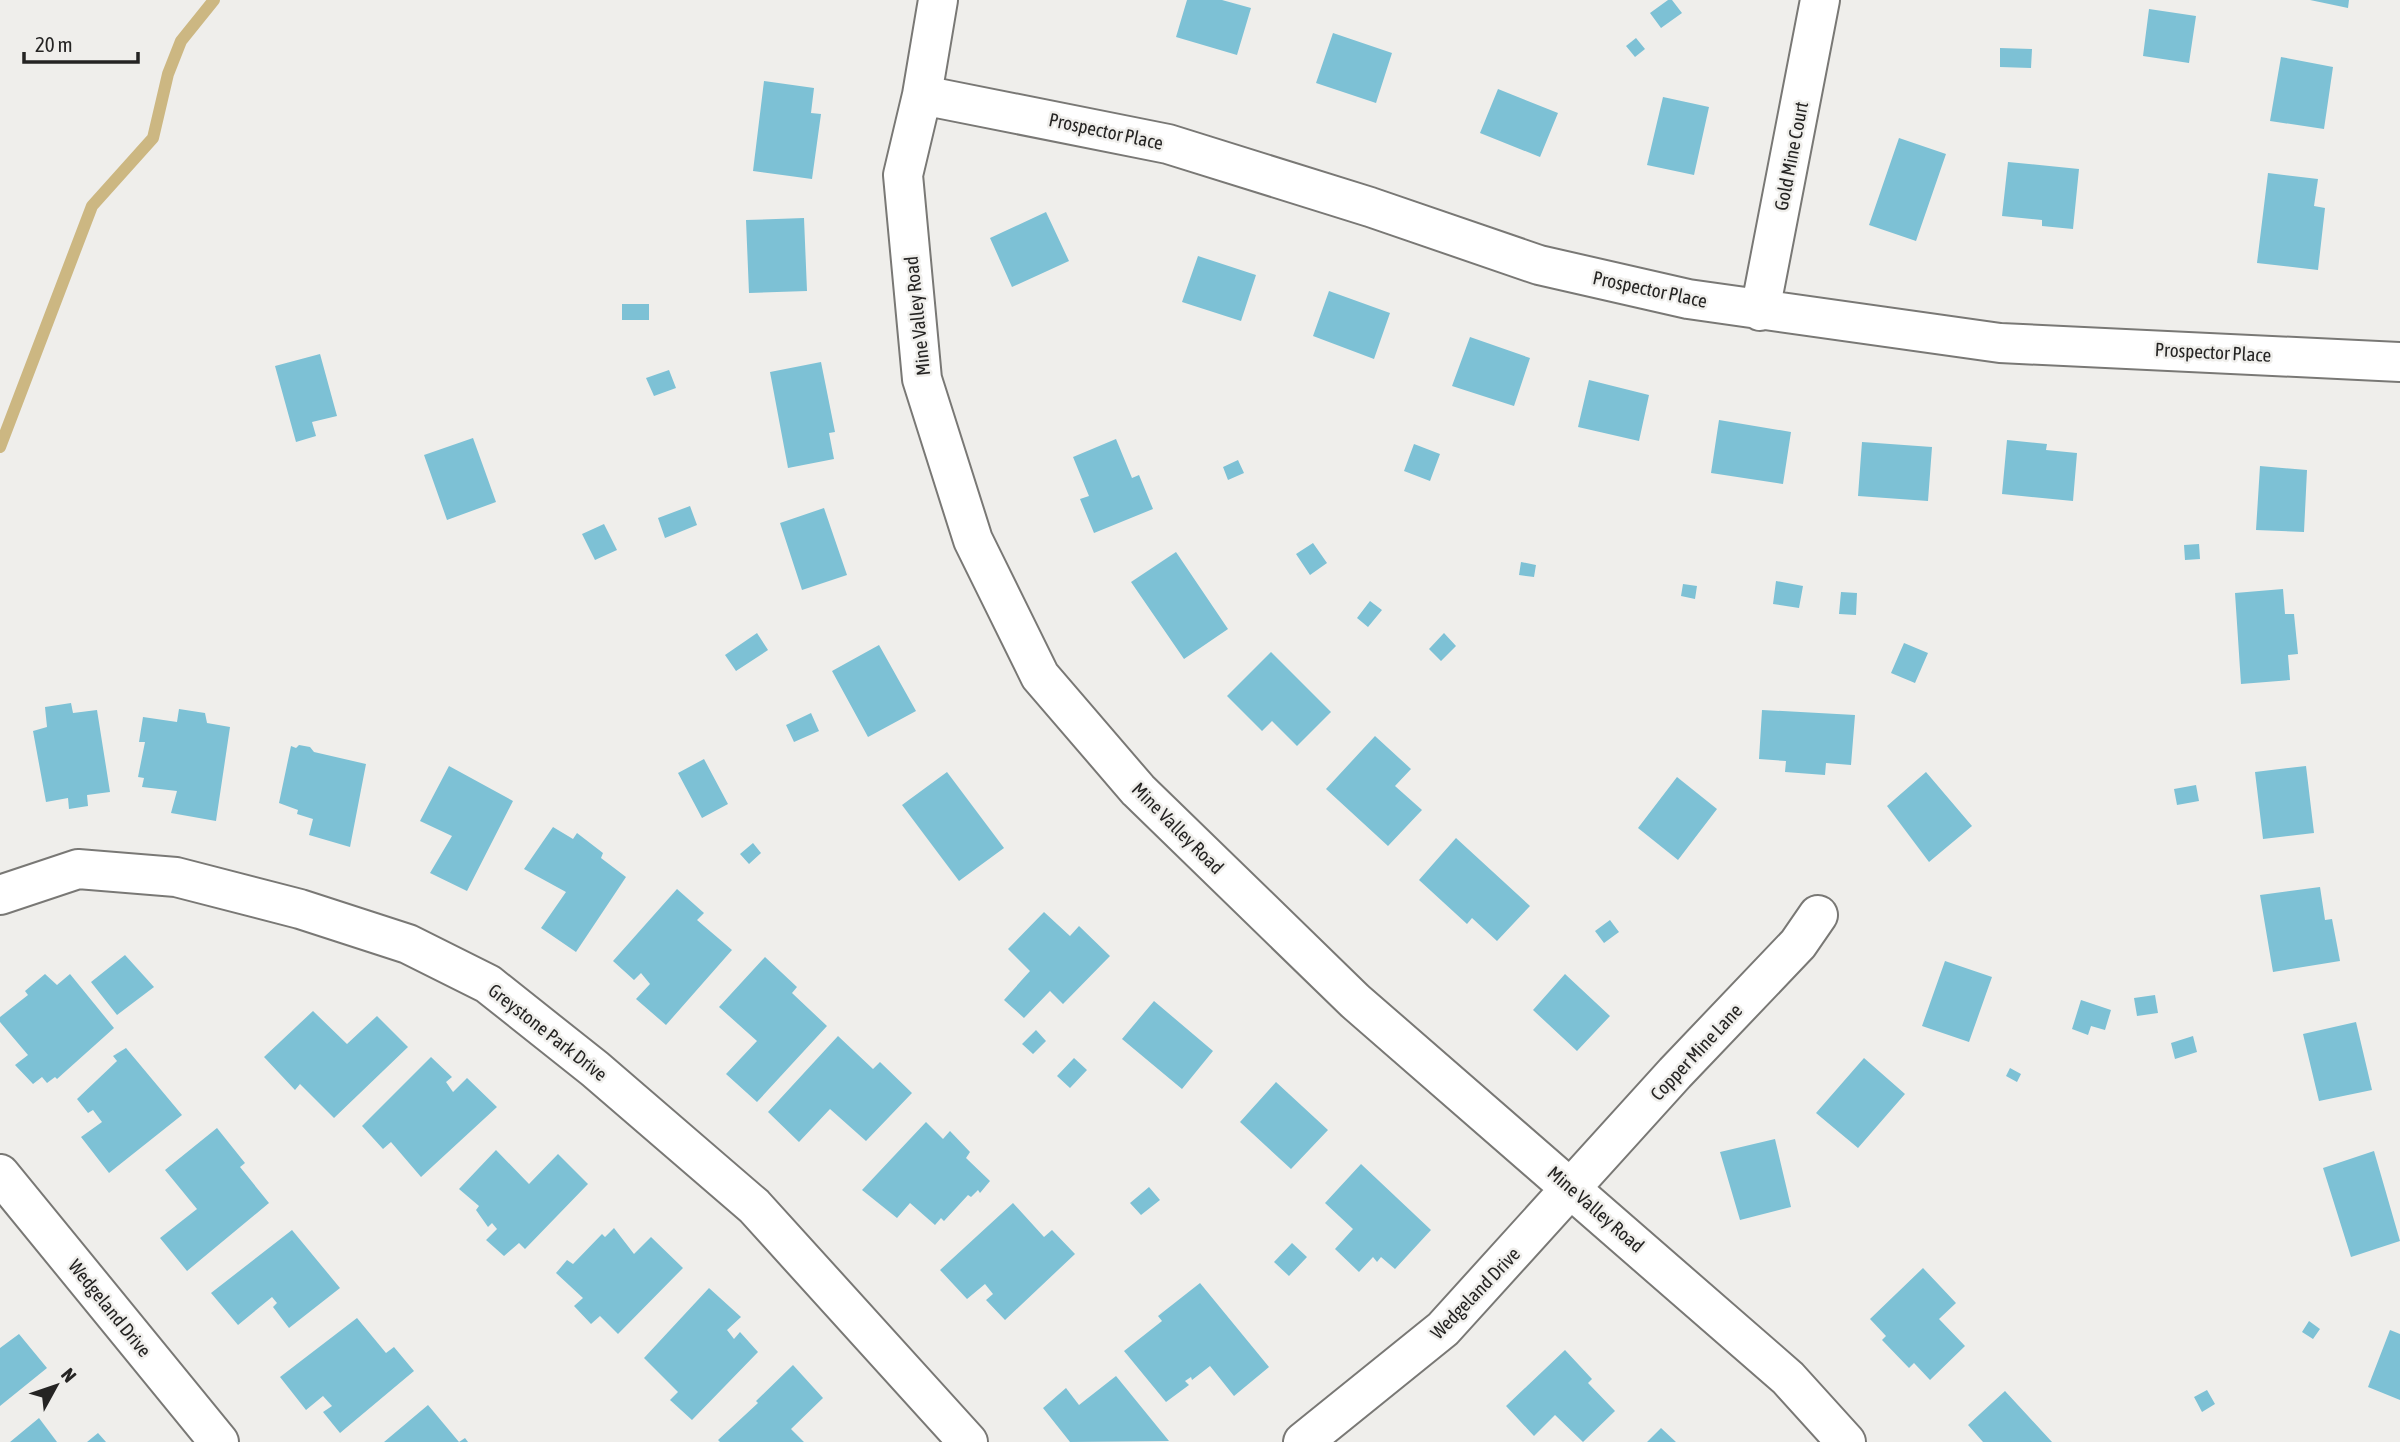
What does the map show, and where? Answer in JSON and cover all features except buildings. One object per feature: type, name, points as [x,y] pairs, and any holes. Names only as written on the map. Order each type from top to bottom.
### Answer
[{"type":"street","name":"Mine Valley Road","points":[[938,0],[922,95],[903,175],[922,379],[973,540],[1040,676],[1138,790],[1355,1001],[1788,1378],[1846,1442]]},
{"type":"street","name":"Gold Mine Court","points":[[1760,311],[1820,0]]},
{"type":"street","name":"Prospector Place","points":[[922,95],[1168,144],[1370,207],[1539,265],[1688,299],[2000,342],[2400,362]]},
{"type":"street","name":"Greystone Park Drive","points":[[0,895],[78,869],[176,877],[300,909],[408,944],[488,984],[596,1069],[754,1206],[968,1442]]},
{"type":"street","name":"Copper Mine Lane","points":[[1572,1188],[1675,1073],[1798,944],[1818,915]]},
{"type":"street","name":"Wedgeland Drive","points":[[0,1174],[219,1442]]},
{"type":"street","name":"Wedgeland Drive","points":[[1303,1442],[1443,1329],[1572,1188]]},
{"type":"waterway","points":[[0,447],[92,206],[153,138],[168,74],[181,41],[214,0]]}]
